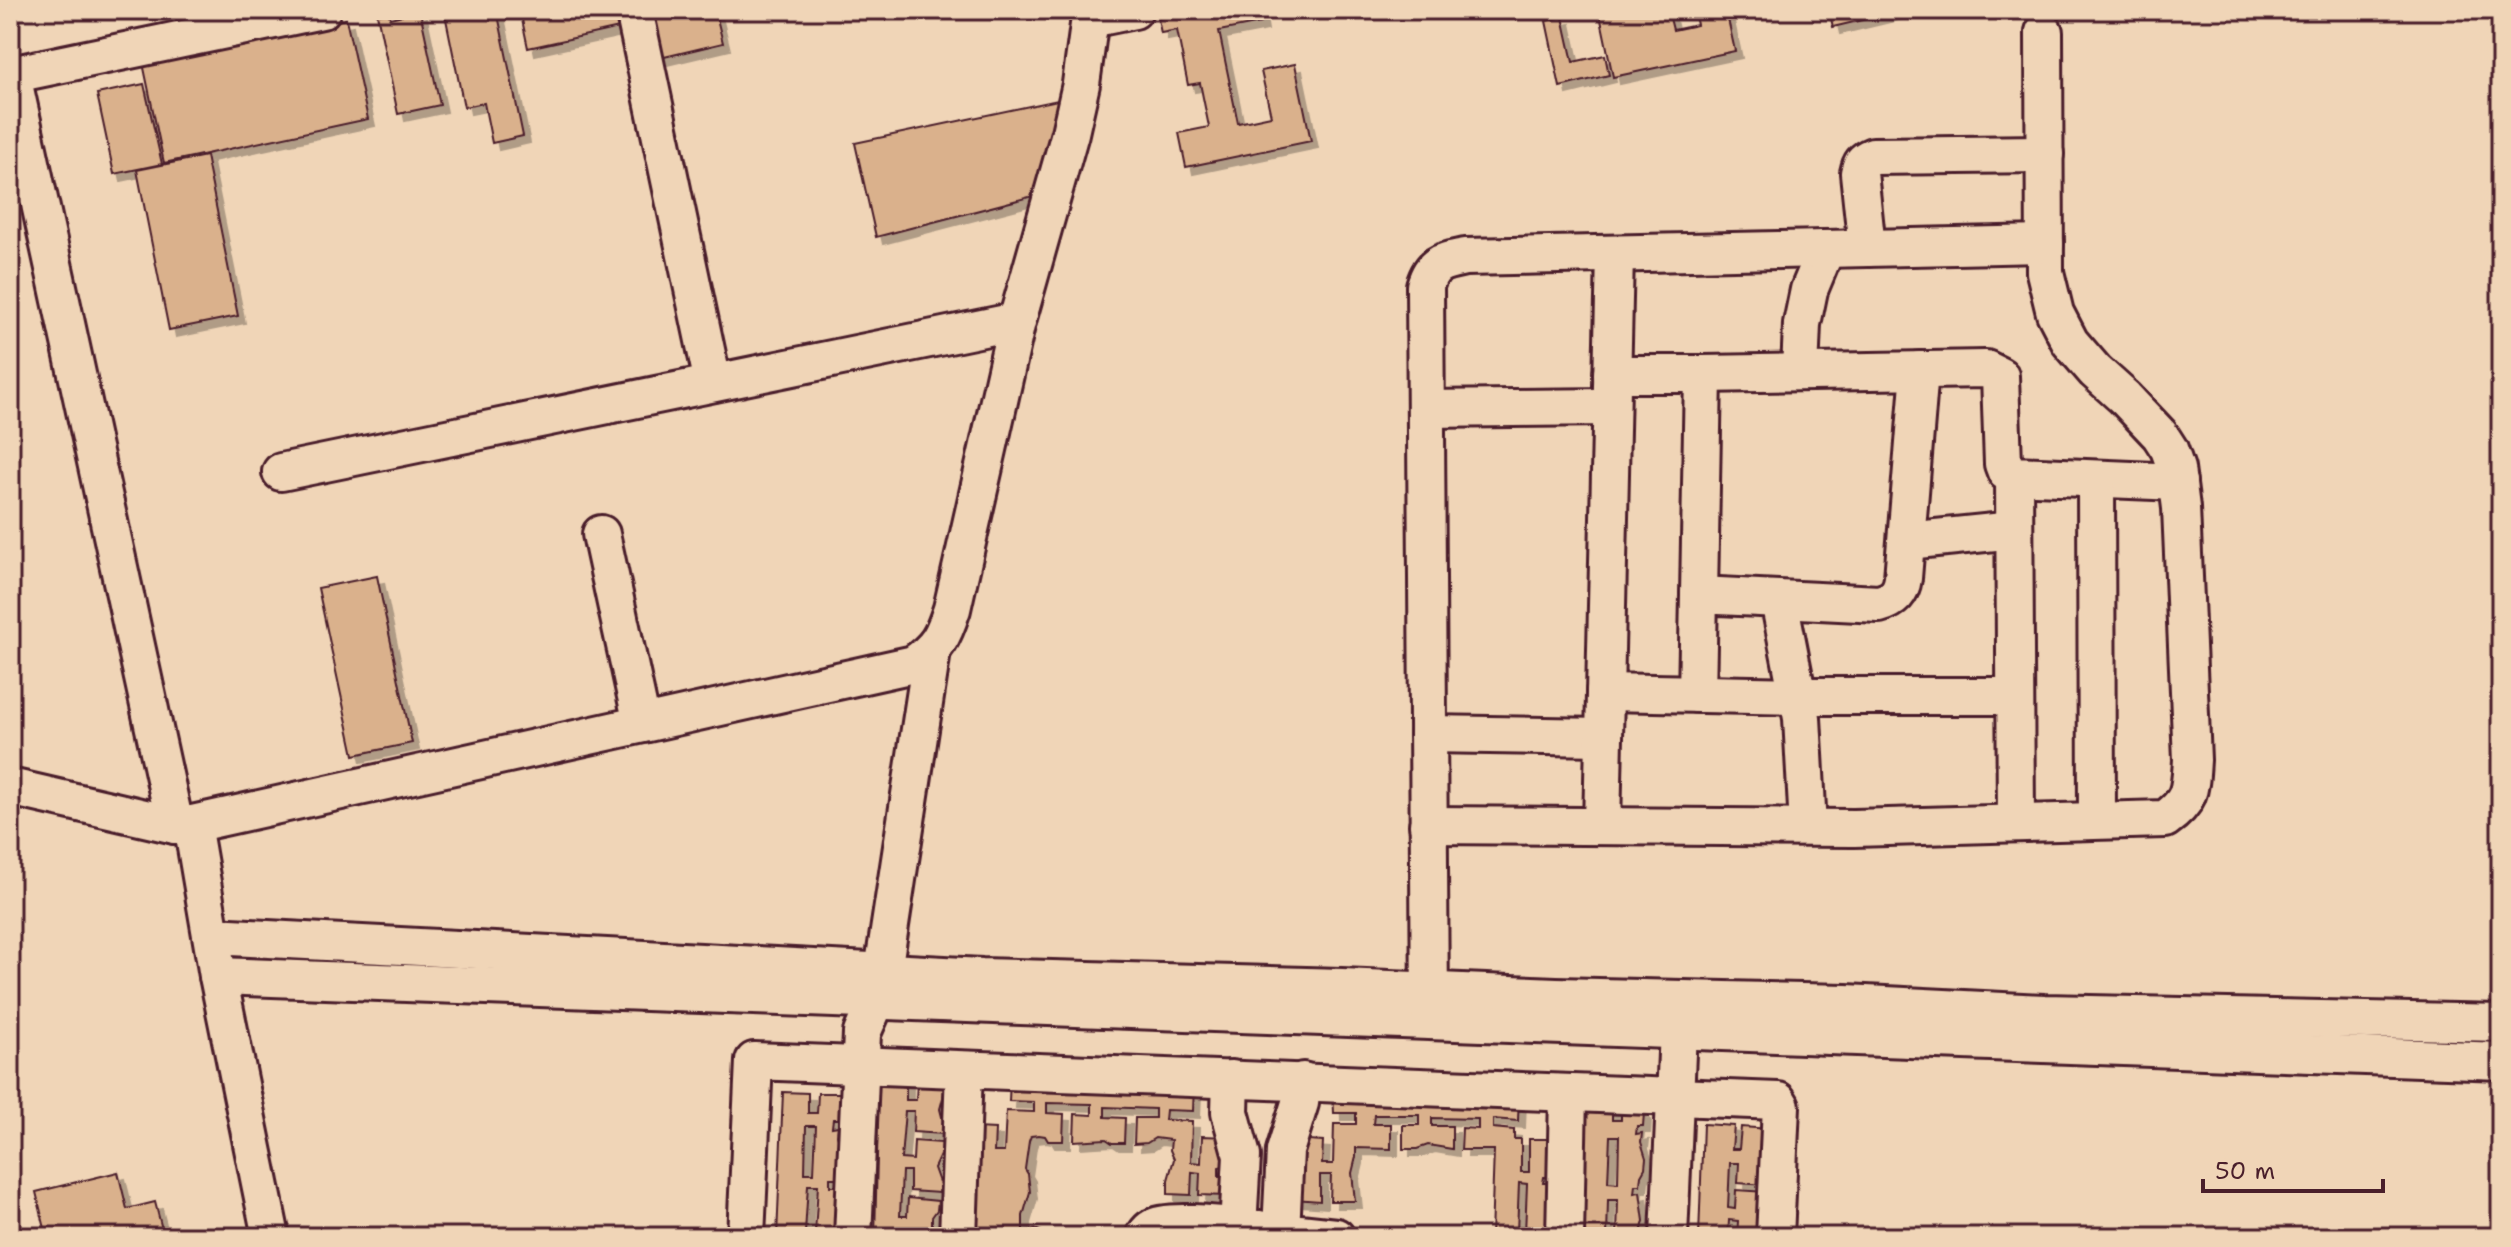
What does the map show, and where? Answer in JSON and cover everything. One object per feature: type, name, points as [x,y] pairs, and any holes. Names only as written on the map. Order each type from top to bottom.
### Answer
[{"type":"street","points":[[271,1237],[212,936],[11,75],[322,10]]},
{"type":"street","points":[[634,10],[713,383]]},
{"type":"street","points":[[10,787],[184,824],[914,664],[932,651],[944,635],[952,609],[1017,321],[1070,133],[1081,84],[1090,14],[1134,10]]},
{"type":"street","points":[[1428,825],[1808,827],[2016,823],[2165,819],[2179,809],[2189,794],[2192,760],[2182,523],[2176,469],[2160,435],[2070,342],[2055,313],[2045,272],[2044,32]]},
{"type":"street","points":[[1867,248],[1859,173],[1864,160],[1873,156],[2045,154]]},
{"type":"street","points":[[1430,1006],[1425,286],[1429,271],[1440,263],[1465,257],[2045,244]]},
{"type":"street","points":[[1800,372],[1802,324],[1809,290],[1826,249]]},
{"type":"street","points":[[1602,826],[1615,254]]},
{"type":"street","points":[[281,472],[1017,321]]},
{"type":"street","points":[[1426,409],[1612,390],[1703,374],[1986,369],[2000,376],[2003,464],[2006,472],[2014,475],[2178,482]]},
{"type":"street","points":[[1699,595],[1879,604],[1899,594],[1907,541],[1920,370]]},
{"type":"street","points":[[1697,694],[1703,374]]},
{"type":"street","points":[[2014,475],[2016,823]]},
{"type":"street","points":[[2096,479],[2097,820]]},
{"type":"street","points":[[1907,541],[2014,530]]},
{"type":"street","points":[[601,534],[642,724]]},
{"type":"street","points":[[1779,600],[1802,718],[1808,827]]},
{"type":"street","points":[[853,1237],[862,1033],[880,985],[932,651]]},
{"type":"street","points":[[1605,692],[2015,696]]},
{"type":"street","points":[[1428,734],[1603,737]]},
{"type":"street","points":[[212,936],[572,957],[880,985]]},
{"type":"street","points":[[218,976],[880,985],[1679,1014],[2501,1061]]},
{"type":"street","points":[[1679,1014],[1846,1003],[2076,1014],[2501,1023]]},
{"type":"street","points":[[1669,1237],[1679,1014]]},
{"type":"street","points":[[746,1237],[754,1061],[1780,1102],[1775,1237]]},
{"type":"street","points":[[958,1237],[964,1070]]},
{"type":"street","points":[[1231,1079],[1230,1112],[1242,1156],[1238,1227]]},
{"type":"street","points":[[1281,1231],[1285,1151],[1303,1081]]},
{"type":"street","points":[[1565,1237],[1568,1094]]},
{"type":"street","points":[[1144,1237],[1150,1228],[1159,1225],[1189,1223],[1336,1237]]},
{"type":"building","points":[[497,10],[523,136],[492,143],[484,103],[464,107],[445,14]]},
{"type":"building","points":[[520,10],[620,10],[624,27],[528,48]]},
{"type":"building","points":[[648,10],[715,10],[723,43],[660,58]]},
{"type":"building","points":[[1199,10],[1259,10],[1261,23],[1219,31],[1238,123],[1271,116],[1261,71],[1295,64],[1311,141],[1186,167],[1179,133],[1209,127],[1200,83],[1188,85],[1177,30],[1161,33],[1158,19]]},
{"type":"building","points":[[1599,10],[1668,10],[1673,30],[1697,25],[1694,10],[1726,10],[1735,51],[1613,77]]},
{"type":"building","points":[[1829,10],[1904,10],[1833,27]]},
{"type":"building","points":[[420,11],[440,105],[398,114],[377,14],[389,12],[390,18]]},
{"type":"building","points":[[1563,17],[1573,62],[1605,55],[1609,75],[1560,87],[1546,21]]},
{"type":"building","points":[[346,19],[368,119],[164,163],[143,63]]},
{"type":"building","points":[[144,84],[162,164],[114,174],[97,94]]},
{"type":"building","points":[[1067,98],[1037,195],[876,237],[855,143]]},
{"type":"building","points":[[206,156],[238,316],[169,330],[137,170]]},
{"type":"building","points":[[377,576],[412,743],[354,755],[318,588]]},
{"type":"building","points":[[879,1076],[906,1077],[906,1100],[916,1100],[917,1082],[947,1083],[940,1109],[943,1134],[913,1132],[914,1111],[905,1111],[901,1159],[913,1160],[914,1141],[942,1143],[934,1168],[940,1185],[939,1193],[910,1191],[910,1171],[902,1171],[900,1216],[907,1216],[908,1198],[938,1201],[932,1217],[932,1237],[908,1237],[909,1230],[900,1229],[899,1237],[875,1237]]},
{"type":"building","points":[[1010,1079],[1194,1086],[1193,1111],[1166,1110],[1165,1120],[1192,1121],[1191,1162],[1201,1163],[1202,1136],[1228,1137],[1224,1166],[1219,1167],[1219,1177],[1224,1177],[1226,1196],[1199,1195],[1200,1173],[1192,1172],[1191,1195],[1168,1194],[1174,1159],[1170,1150],[1171,1140],[1155,1138],[1147,1143],[1134,1144],[1135,1118],[1155,1118],[1155,1109],[1105,1107],[1105,1117],[1125,1118],[1124,1143],[1112,1143],[1106,1139],[1074,1141],[1075,1114],[1092,1115],[1092,1104],[1047,1103],[1047,1113],[1064,1114],[1063,1141],[1031,1136],[1025,1169],[1030,1192],[1023,1216],[1023,1231],[1035,1229],[1050,1235],[1077,1231],[1076,1237],[974,1237],[977,1128],[995,1129],[994,1152],[1004,1152],[1006,1111],[1034,1112],[1034,1102],[1009,1101]]},
{"type":"building","points":[[1333,1091],[1519,1094],[1518,1121],[1493,1119],[1493,1128],[1514,1130],[1514,1139],[1521,1139],[1521,1172],[1529,1172],[1529,1139],[1557,1139],[1551,1177],[1544,1177],[1543,1183],[1550,1183],[1548,1236],[1491,1237],[1494,1150],[1461,1150],[1462,1128],[1478,1129],[1478,1119],[1432,1118],[1432,1126],[1452,1126],[1452,1149],[1428,1145],[1403,1149],[1403,1125],[1419,1125],[1419,1115],[1374,1115],[1373,1124],[1391,1124],[1391,1149],[1356,1148],[1352,1173],[1355,1201],[1330,1201],[1331,1175],[1320,1175],[1320,1201],[1294,1199],[1294,1139],[1323,1141],[1322,1164],[1333,1164],[1334,1124],[1356,1124],[1356,1113],[1334,1113]],"holes":[[[1519,1183],[1527,1184],[1525,1233],[1517,1232]]]},
{"type":"building","points":[[783,1092],[808,1093],[808,1113],[817,1113],[818,1093],[843,1093],[839,1119],[833,1119],[832,1127],[838,1126],[837,1135],[842,1151],[837,1178],[830,1178],[830,1186],[836,1186],[839,1203],[836,1237],[777,1237]],"holes":[[[806,1126],[816,1126],[814,1173],[805,1173]],[[808,1185],[818,1185],[815,1233],[805,1233]]]},
{"type":"building","points":[[1587,1099],[1612,1100],[1612,1120],[1621,1120],[1621,1100],[1644,1113],[1643,1126],[1637,1126],[1636,1134],[1642,1133],[1645,1168],[1634,1193],[1640,1192],[1644,1221],[1640,1237],[1617,1237],[1618,1200],[1608,1200],[1607,1237],[1580,1237]],"holes":[[[1610,1136],[1619,1136],[1618,1183],[1608,1182]]]},
{"type":"building","points":[[1703,1124],[1734,1126],[1732,1149],[1739,1149],[1741,1127],[1771,1129],[1766,1185],[1738,1183],[1739,1163],[1730,1163],[1728,1208],[1735,1209],[1736,1190],[1766,1192],[1764,1237],[1737,1237],[1738,1221],[1729,1220],[1728,1237],[1699,1237]]},
{"type":"building","points":[[118,1172],[127,1209],[155,1202],[164,1237],[47,1237],[36,1192]]},
{"type":"building","points":[[1085,1231],[1100,1236],[1136,1234],[1136,1237],[1084,1237]]}]
